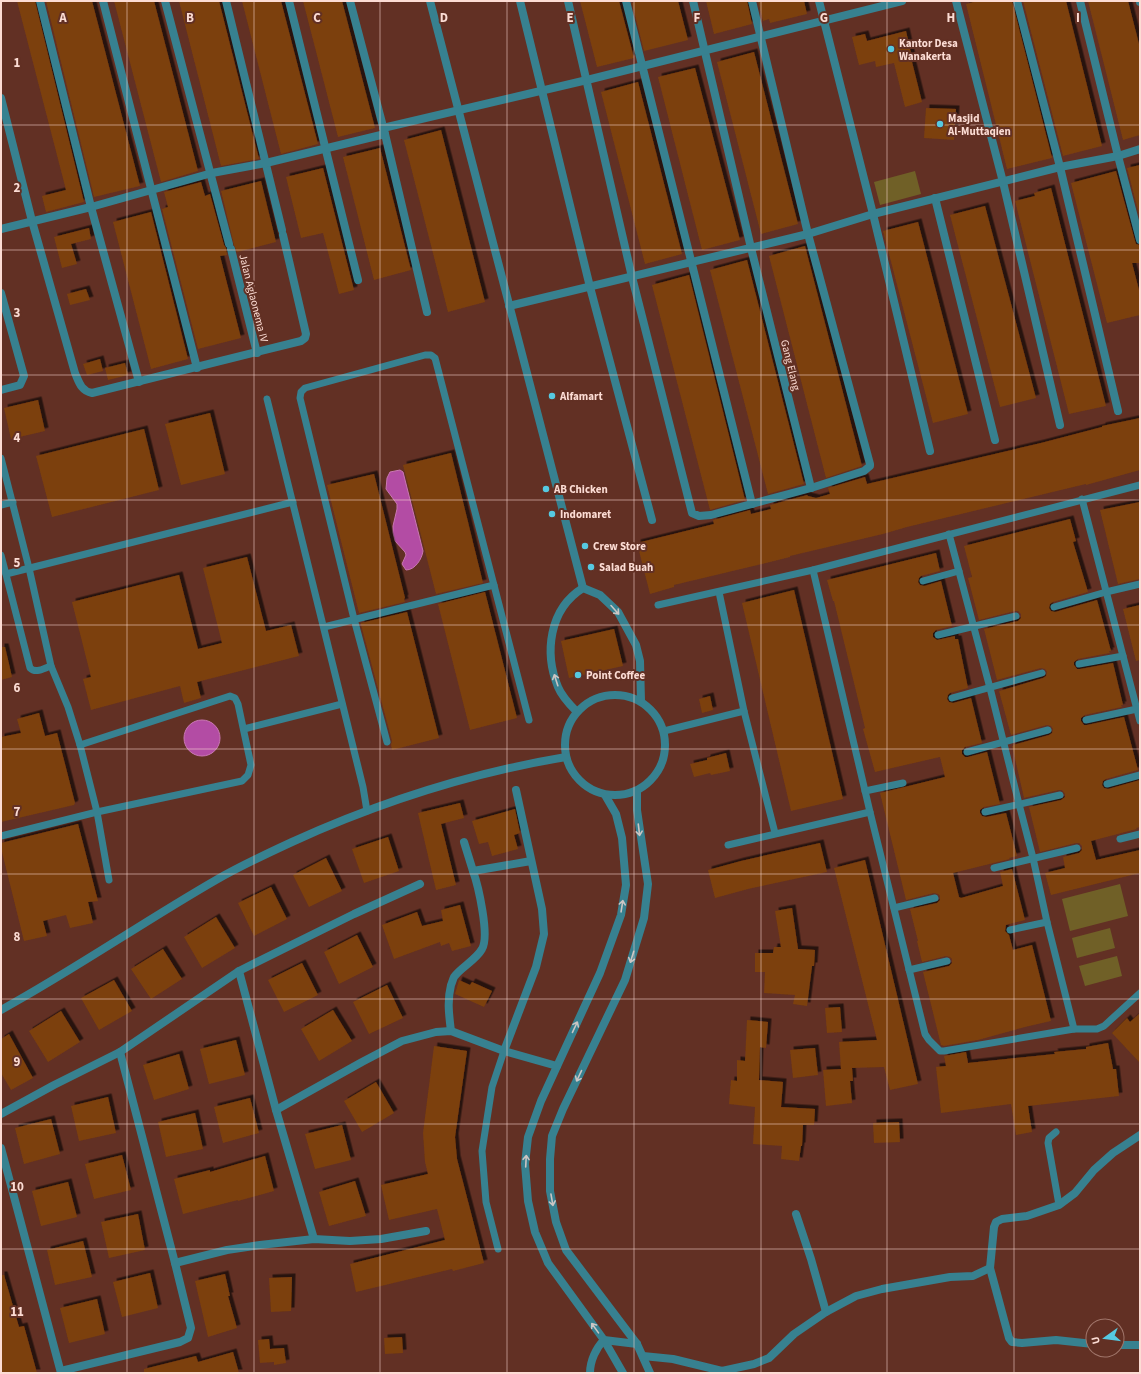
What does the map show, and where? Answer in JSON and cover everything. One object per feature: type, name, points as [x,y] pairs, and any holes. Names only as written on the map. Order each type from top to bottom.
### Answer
[{"type":"street","points":[[40,1],[91,207],[139,382]]},
{"type":"street","points":[[103,1],[197,368]]},
{"type":"street","name":"Jalan Aglaonema IV","points":[[165,1],[212,173],[257,353]]},
{"type":"street","points":[[1,98],[32,221],[80,386],[92,393],[257,353],[300,341],[305,338],[306,334],[226,1]]},
{"type":"street","points":[[289,1],[358,280]]},
{"type":"street","points":[[350,1],[384,131],[427,312]]},
{"type":"street","points":[[430,1],[583,588]]},
{"type":"street","points":[[520,1],[590,287],[652,520]]},
{"type":"street","points":[[568,1],[632,277],[692,513],[699,516],[711,515],[811,488],[864,471],[870,466],[808,234],[752,1]]},
{"type":"street","points":[[626,1],[752,504]]},
{"type":"street","name":"Gang Elang","points":[[693,1],[751,248],[811,488]]},
{"type":"street","points":[[819,1],[873,214],[930,451]]},
{"type":"street","points":[[1,229],[91,207],[212,173],[266,163],[325,149],[458,110],[824,22],[889,3],[902,1]]},
{"type":"street","points":[[956,1],[1002,182],[1060,425]]},
{"type":"street","points":[[1017,1],[1060,167],[1118,411]]},
{"type":"street","points":[[1080,1],[1140,240]]},
{"type":"street","points":[[509,306],[808,234],[873,214],[1060,167],[1118,156],[1140,150]]},
{"type":"street","points":[[935,198],[995,440]]},
{"type":"street","points":[[1,293],[24,376],[20,385],[1,390]]},
{"type":"street","points":[[583,588],[600,595],[618,612],[630,633],[636,645],[640,661],[641,701]]},
{"type":"street","points":[[577,712],[566,700],[559,688],[552,669],[550,654],[552,634],[556,621],[566,603],[574,594],[583,588]]},
{"type":"street","points":[[614,694],[628,696],[641,701],[651,709],[659,719],[664,731],[666,745],[664,759],[658,772],[649,783],[637,791],[622,796],[605,795],[592,790],[580,782],[566,757],[565,745],[566,733],[570,722],[577,712],[587,703],[600,696],[614,694]]},
{"type":"street","points":[[1,1010],[63,974],[216,879],[265,854],[327,826],[463,779],[523,764],[566,757]]},
{"type":"street","points":[[504,1051],[536,967],[544,934],[542,909],[516,790]]},
{"type":"street","points":[[637,791],[639,825],[648,884],[644,918],[625,980],[563,1109],[552,1136],[550,1192],[556,1222],[566,1250],[637,1344],[650,1373]]},
{"type":"street","points":[[605,795],[616,814],[622,838],[626,885],[621,915],[600,973],[541,1101],[528,1137],[525,1164],[528,1201],[535,1232],[548,1262],[604,1340],[623,1373]]},
{"type":"street","points":[[451,1031],[448,1008],[449,994],[454,977],[483,948],[485,936],[478,886],[464,842]]},
{"type":"street","points":[[473,871],[531,861]]},
{"type":"street","points":[[1,1114],[54,1084],[120,1052],[239,971],[420,884]]},
{"type":"street","points":[[239,971],[276,1110],[314,1239]]},
{"type":"street","points":[[276,1110],[402,1041],[436,1032],[451,1031],[504,1051],[556,1066]]},
{"type":"street","points":[[1,1148],[61,1372],[180,1342],[188,1338],[191,1328],[120,1052]]},
{"type":"street","points":[[1085,1343],[1056,1340],[1022,1343],[1012,1342],[1009,1338],[990,1268],[994,1227],[996,1222],[1002,1219],[1027,1216],[1059,1205],[1075,1193],[1094,1170],[1113,1153],[1140,1135]]},
{"type":"street","points":[[796,1214],[826,1312]]},
{"type":"street","points":[[175,1263],[228,1250],[314,1239],[350,1241],[365,1240],[426,1231]]},
{"type":"street","points":[[643,1356],[674,1359],[722,1371],[754,1364],[769,1358],[794,1334],[826,1312],[856,1296],[882,1289],[950,1277],[973,1276],[990,1268]]},
{"type":"street","points":[[604,1340],[637,1344]]},
{"type":"street","points":[[590,1373],[594,1356],[604,1340]]},
{"type":"street","points":[[1125,1345],[1140,1345]]},
{"type":"lane","points":[[387,742],[354,619],[300,398],[300,392],[305,388],[425,355],[431,355],[435,358],[529,720]]},
{"type":"lane","points":[[267,399],[363,787],[367,811]]},
{"type":"lane","points":[[1,458],[29,568],[51,666],[68,707],[80,745],[97,812],[109,880]]},
{"type":"lane","points":[[658,606],[813,570],[1140,485]]},
{"type":"lane","points":[[1082,499],[1140,719]]},
{"type":"lane","points":[[1,505],[13,502]]},
{"type":"lane","points":[[6,574],[292,502]]},
{"type":"lane","points":[[949,534],[1004,742],[1074,1029]]},
{"type":"lane","points":[[1,555],[30,668],[37,671],[51,666]]},
{"type":"lane","points":[[813,570],[870,812],[925,1034],[929,1040],[940,1051],[1074,1029],[1100,1028],[1140,993]]},
{"type":"lane","points":[[923,581],[959,571]]},
{"type":"lane","points":[[1054,607],[1140,584]]},
{"type":"lane","points":[[324,627],[494,585]]},
{"type":"lane","points":[[719,592],[744,712],[775,833]]},
{"type":"lane","points":[[938,635],[1016,616]]},
{"type":"lane","points":[[1079,664],[1123,656]]},
{"type":"lane","points":[[952,698],[1042,673]]},
{"type":"lane","points":[[1,836],[97,812],[242,780],[248,775],[251,765],[238,704],[235,698],[230,696],[80,745]]},
{"type":"lane","points":[[244,729],[342,704]]},
{"type":"lane","points":[[1086,720],[1137,709]]},
{"type":"lane","points":[[664,731],[744,712]]},
{"type":"lane","points":[[967,752],[1048,730]]},
{"type":"lane","points":[[1106,784],[1140,775]]},
{"type":"lane","points":[[865,791],[903,783]]},
{"type":"lane","points":[[985,812],[1060,795]]},
{"type":"lane","points":[[728,845],[870,812]]},
{"type":"lane","points":[[1120,839],[1140,834]]},
{"type":"lane","points":[[994,868],[1077,848]]},
{"type":"lane","points":[[894,908],[935,898]]},
{"type":"lane","points":[[1010,930],[1047,922]]},
{"type":"lane","points":[[909,970],[947,961]]},
{"type":"lane","points":[[498,1249],[486,1202],[482,1151],[492,1087],[504,1051]]},
{"type":"lane","points":[[1056,1132],[1050,1138],[1048,1143],[1059,1205]]},
{"type":"shaded area","points":[[915,171],[921,194],[880,205],[874,182]]},
{"type":"shaded area","points":[[400,470],[403,472],[423,551],[418,564],[409,570],[406,570],[402,564],[406,555],[395,541],[393,533],[397,504],[386,489],[387,478],[390,472]]},
{"type":"shaded area","points":[[202,720],[212,723],[217,728],[220,738],[217,748],[212,753],[202,756],[192,753],[187,748],[184,738],[187,728],[192,723]]},
{"type":"shaded area","points":[[1120,884],[1128,916],[1070,931],[1062,899]]},
{"type":"shaded area","points":[[1110,928],[1115,948],[1077,958],[1072,938]]},
{"type":"shaded area","points":[[1117,956],[1122,976],[1085,986],[1079,966]]},
{"type":"building","points":[[17,1],[35,1],[84,202],[46,212],[42,196],[66,190]]},
{"type":"building","points":[[46,1],[92,1],[140,186],[94,197]]},
{"type":"building","points":[[114,1],[154,1],[198,171],[161,182]]},
{"type":"building","points":[[179,1],[219,1],[259,159],[221,166]]},
{"type":"building","points":[[242,1],[281,1],[318,144],[281,154]]},
{"type":"building","points":[[303,1],[342,1],[375,128],[338,137]]},
{"type":"building","points":[[580,1],[619,1],[634,58],[597,67]]},
{"type":"building","points":[[639,1],[678,1],[688,40],[644,51],[632,3]]},
{"type":"building","points":[[706,1],[747,1],[752,24],[714,34]]},
{"type":"building","points":[[758,1],[804,1],[807,14],[770,23],[769,19],[763,21]]},
{"type":"building","points":[[977,1],[1012,1],[1052,158],[1007,169],[966,4]]},
{"type":"building","points":[[1023,1],[1066,1],[1102,146],[1063,156]]},
{"type":"building","points":[[1088,1],[1128,1],[1140,48],[1140,135],[1123,140]]},
{"type":"building","points":[[906,31],[922,102],[905,107],[894,63],[876,67],[875,61],[859,65],[852,37],[865,34],[867,41]]},
{"type":"building","points":[[754,52],[798,224],[761,234],[717,62]]},
{"type":"building","points":[[695,68],[740,240],[702,250],[658,77]]},
{"type":"building","points":[[638,82],[682,254],[645,264],[601,92]]},
{"type":"building","name":"Masjid Al-Muttaqien","points":[[926,108],[956,109],[954,140],[924,138]]},
{"type":"building","points":[[441,130],[485,302],[448,312],[404,140]]},
{"type":"building","points":[[380,148],[411,270],[374,280],[343,157]]},
{"type":"building","points":[[1140,165],[1140,218],[1127,168]]},
{"type":"building","points":[[323,168],[354,290],[339,294],[323,233],[301,238],[286,177]]},
{"type":"building","points":[[1116,171],[1135,241],[1136,244],[1140,245],[1140,263],[1132,263],[1140,294],[1140,315],[1107,323],[1071,183]]},
{"type":"building","points":[[261,181],[276,242],[237,252],[221,191]]},
{"type":"building","points":[[201,182],[205,196],[210,194],[226,248],[227,255],[220,256],[241,338],[198,349],[162,209],[168,207],[164,192]]},
{"type":"building","points":[[1051,188],[1106,406],[1069,414],[1015,201],[1035,196],[1034,193]]},
{"type":"building","points":[[985,206],[1036,398],[1000,407],[950,215]]},
{"type":"building","points":[[151,212],[188,359],[151,369],[113,222]]},
{"type":"building","points":[[918,222],[968,414],[933,423],[883,231]]},
{"type":"building","points":[[89,228],[91,239],[71,244],[77,264],[62,268],[54,237]]},
{"type":"building","points":[[805,246],[862,466],[826,478],[769,256]]},
{"type":"building","points":[[747,260],[804,484],[768,494],[710,270]]},
{"type":"building","points":[[689,275],[745,500],[710,510],[652,285]]},
{"type":"building","points":[[86,289],[90,300],[70,305],[67,294]]},
{"type":"building","points":[[100,359],[103,371],[87,375],[83,364]]},
{"type":"building","points":[[125,363],[128,375],[108,380],[105,368]]},
{"type":"building","points":[[38,400],[45,431],[11,439],[4,408]]},
{"type":"building","points":[[210,413],[225,474],[181,485],[165,424]]},
{"type":"building","points":[[1140,418],[1140,470],[1086,485],[907,527],[674,585],[674,587],[650,594],[637,543],[714,524],[713,520],[750,510],[751,514],[771,509],[770,505],[807,495],[816,498],[830,494],[828,488],[865,477],[867,484]]},
{"type":"building","points":[[144,429],[159,490],[52,517],[36,456]]},
{"type":"building","points":[[451,453],[483,583],[436,594],[403,465]]},
{"type":"building","points":[[374,474],[405,602],[359,613],[327,485]]},
{"type":"building","points":[[1140,502],[1140,579],[1118,584],[1100,510]]},
{"type":"building","points":[[1070,519],[1076,541],[1073,542],[1088,592],[1053,602],[1050,604],[1049,608],[1051,611],[1055,612],[1097,600],[1111,651],[1109,651],[1110,653],[1078,659],[1074,662],[1074,665],[1077,669],[1080,669],[1113,663],[1123,705],[1121,705],[1122,707],[1085,715],[1081,718],[1081,721],[1084,725],[1087,725],[1124,717],[1138,770],[1106,779],[1103,781],[1102,785],[1104,788],[1108,789],[1140,780],[1140,827],[1091,841],[1096,860],[1140,850],[1140,873],[1051,895],[1045,873],[1065,868],[1063,857],[1079,853],[1082,850],[1082,846],[1079,843],[1076,843],[1040,852],[1029,807],[1061,800],[1065,797],[1065,794],[1062,790],[1059,790],[1024,798],[1012,746],[1049,735],[1052,733],[1053,729],[1051,726],[1047,725],[1011,735],[999,691],[1043,678],[1046,676],[1047,672],[1045,669],[1041,668],[997,680],[984,629],[1018,621],[1021,618],[1021,614],[1018,611],[1015,611],[979,620],[968,578],[972,577],[964,546]]},
{"type":"building","points":[[936,553],[940,571],[921,576],[918,582],[920,585],[924,586],[941,581],[952,626],[936,630],[933,633],[933,637],[937,640],[955,636],[955,639],[958,639],[968,688],[950,693],[947,699],[949,702],[953,703],[971,698],[982,743],[965,747],[962,750],[962,754],[965,757],[968,757],[987,752],[1000,804],[984,807],[980,810],[980,813],[982,816],[986,817],[1006,813],[1017,856],[953,873],[959,897],[961,898],[1003,886],[1000,872],[1012,869],[1025,920],[1006,925],[1005,931],[1009,935],[1013,950],[1032,945],[1051,1021],[978,1040],[944,1046],[941,1045],[923,972],[949,966],[952,963],[952,959],[946,956],[922,962],[910,909],[937,903],[940,900],[940,896],[934,893],[906,900],[880,793],[945,777],[940,757],[875,772],[863,729],[865,728],[834,601],[827,580]]},
{"type":"building","points":[[247,557],[266,631],[291,625],[299,656],[197,682],[201,698],[184,703],[180,686],[91,710],[83,679],[91,677],[72,602],[179,575],[198,649],[222,643],[203,568]]},
{"type":"building","points":[[794,590],[843,799],[791,811],[742,603]]},
{"type":"building","points":[[485,592],[517,718],[470,730],[438,604]]},
{"type":"building","points":[[1140,605],[1140,660],[1136,661],[1123,609]]},
{"type":"building","points":[[407,612],[439,738],[392,750],[392,741],[361,623]]},
{"type":"building","points":[[614,629],[623,666],[569,678],[561,641]]},
{"type":"building","points":[[1,647],[5,647],[12,677],[1,680]]},
{"type":"building","points":[[710,696],[713,710],[702,713],[699,699]]},
{"type":"building","points":[[39,713],[45,736],[57,733],[75,803],[74,805],[1,822],[1,737],[21,733],[17,719]]},
{"type":"building","points":[[726,753],[730,771],[711,775],[710,773],[694,777],[690,764]]},
{"type":"building","points":[[460,803],[464,818],[441,824],[456,885],[436,890],[418,813]]},
{"type":"building","points":[[515,809],[520,833],[514,835],[518,849],[492,856],[488,842],[479,844],[472,821]]},
{"type":"building","points":[[78,824],[98,901],[88,902],[93,923],[70,928],[66,915],[43,921],[47,936],[24,941],[1,843]]},
{"type":"building","points":[[388,837],[399,871],[364,883],[352,849]]},
{"type":"building","points":[[820,843],[827,872],[748,889],[715,898],[708,870]]},
{"type":"building","points":[[326,858],[342,891],[309,907],[293,875]]},
{"type":"building","points":[[865,860],[918,1084],[890,1090],[884,1067],[852,1068],[853,1081],[850,1081],[852,1103],[826,1106],[823,1070],[841,1069],[839,1042],[877,1040],[834,868]]},
{"type":"building","points":[[271,887],[287,919],[254,936],[238,903]]},
{"type":"building","points":[[460,905],[471,946],[452,951],[449,943],[441,946],[440,942],[394,959],[382,925],[417,912],[422,926],[443,921],[441,910]]},
{"type":"building","points":[[792,908],[798,949],[815,950],[814,966],[812,966],[807,1006],[793,1004],[795,995],[764,993],[765,972],[755,972],[755,953],[773,953],[774,947],[781,947],[775,911]]},
{"type":"building","points":[[216,917],[235,948],[202,968],[184,937]]},
{"type":"building","points":[[357,935],[373,967],[339,984],[324,952]]},
{"type":"building","points":[[163,949],[182,979],[151,999],[131,969]]},
{"type":"building","points":[[302,963],[318,995],[284,1012],[268,980]]},
{"type":"building","points":[[114,980],[132,1011],[99,1030],[81,998]]},
{"type":"building","points":[[459,980],[470,985],[472,982],[492,991],[484,1007],[455,994]]},
{"type":"building","points":[[387,985],[403,1018],[369,1034],[353,1002]]},
{"type":"building","points":[[840,1007],[842,1032],[827,1033],[825,1008]]},
{"type":"building","points":[[333,1010],[352,1041],[319,1061],[301,1029]]},
{"type":"building","points":[[61,1011],[80,1042],[48,1062],[29,1031]]},
{"type":"building","points":[[1140,1013],[1140,1063],[1112,1033],[1127,1018],[1130,1022]]},
{"type":"building","points":[[747,1020],[768,1022],[766,1048],[760,1047],[759,1080],[783,1082],[781,1107],[815,1109],[814,1125],[803,1125],[802,1146],[799,1161],[781,1159],[782,1146],[753,1144],[755,1107],[729,1104],[731,1080],[737,1081],[737,1060],[745,1061]]},
{"type":"building","points":[[9,1034],[33,1078],[11,1090],[1,1073],[1,1039]]},
{"type":"building","points":[[236,1040],[245,1075],[209,1084],[200,1049]]},
{"type":"building","points":[[1108,1043],[1113,1069],[1116,1069],[1119,1096],[1028,1106],[1032,1132],[1016,1135],[1011,1104],[941,1113],[936,1067],[946,1066],[944,1056],[966,1052],[968,1063],[1055,1054],[1054,1052],[1086,1049],[1086,1047]]},
{"type":"building","points":[[434,1046],[467,1051],[455,1137],[457,1159],[484,1263],[453,1271],[452,1269],[356,1292],[350,1264],[445,1240],[437,1209],[389,1220],[381,1185],[428,1174],[425,1162],[423,1133]]},
{"type":"building","points":[[815,1048],[818,1075],[793,1078],[790,1050]]},
{"type":"building","points":[[179,1054],[189,1089],[154,1100],[143,1065]]},
{"type":"building","points":[[376,1082],[394,1113],[362,1132],[344,1101]]},
{"type":"building","points":[[108,1097],[116,1133],[79,1141],[71,1106]]},
{"type":"building","points":[[250,1098],[259,1133],[223,1143],[214,1107]]},
{"type":"building","points":[[195,1113],[203,1149],[166,1157],[158,1122]]},
{"type":"building","points":[[51,1119],[60,1154],[24,1164],[15,1128]]},
{"type":"building","points":[[899,1122],[900,1142],[874,1143],[873,1123]]},
{"type":"building","points":[[342,1125],[351,1160],[315,1169],[305,1134]]},
{"type":"building","points":[[122,1155],[131,1190],[94,1199],[85,1164]]},
{"type":"building","points":[[265,1156],[274,1191],[183,1214],[174,1179],[210,1170],[210,1172]]},
{"type":"building","points":[[355,1181],[366,1216],[329,1226],[319,1192]]},
{"type":"building","points":[[68,1182],[77,1217],[41,1226],[32,1191]]},
{"type":"building","points":[[138,1214],[145,1250],[109,1258],[101,1222]]},
{"type":"building","points":[[83,1241],[92,1277],[55,1285],[47,1250]]},
{"type":"building","points":[[150,1273],[158,1308],[122,1317],[113,1282]]},
{"type":"building","points":[[225,1274],[230,1296],[228,1296],[237,1328],[208,1337],[195,1281]]},
{"type":"building","points":[[1,1275],[4,1275],[19,1327],[24,1326],[37,1373],[1,1373]]},
{"type":"building","points":[[292,1277],[291,1311],[271,1312],[269,1278]]},
{"type":"building","points":[[97,1299],[105,1334],[69,1343],[60,1308]]},
{"type":"building","points":[[402,1337],[403,1353],[385,1354],[384,1338]]},
{"type":"building","points":[[269,1339],[270,1349],[284,1348],[286,1363],[274,1365],[274,1362],[260,1363],[258,1340]]},
{"type":"building","points":[[233,1352],[239,1373],[144,1373],[144,1369],[196,1356],[198,1362]]},
{"type":"place","name":"Kantor Desa Wanakerta","points":[[891,49]]},
{"type":"place","name":"Masjid Al-Muttaqien","points":[[940,124]]},
{"type":"place","name":"Alfamart","points":[[552,396]]},
{"type":"place","name":"AB Chicken","points":[[546,489]]},
{"type":"place","name":"Indomaret","points":[[552,514]]},
{"type":"place","name":"Crew Store","points":[[585,546]]},
{"type":"place","name":"Salad Buah","points":[[591,567]]},
{"type":"place","name":"Point Coffee","points":[[578,675]]}]
